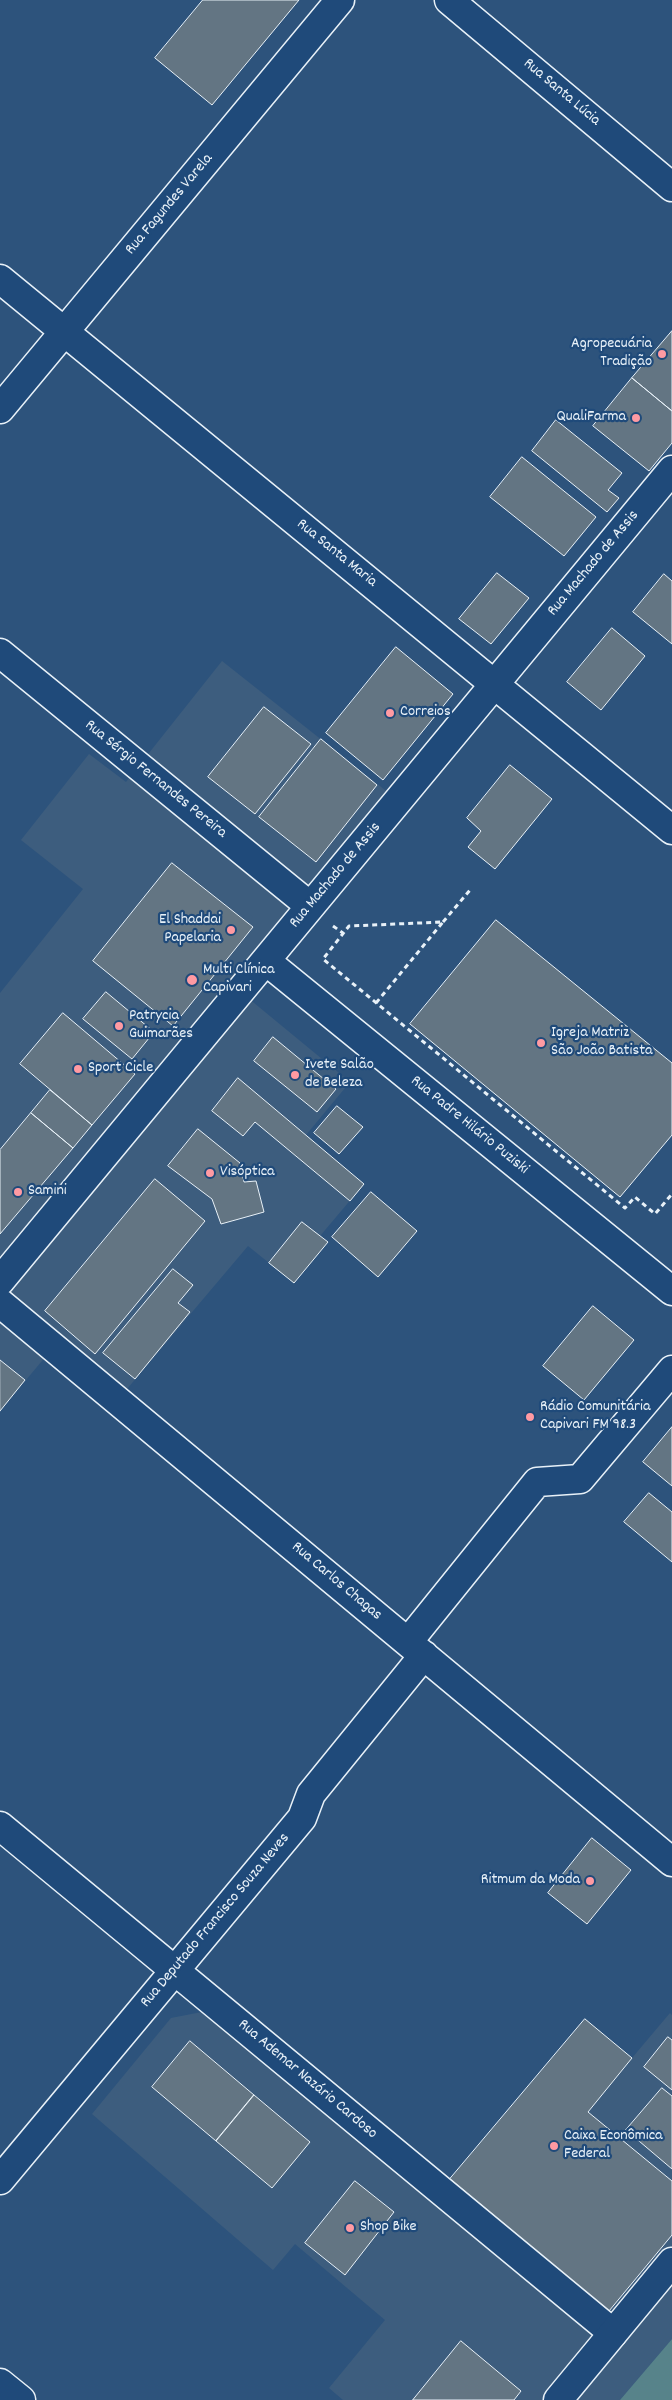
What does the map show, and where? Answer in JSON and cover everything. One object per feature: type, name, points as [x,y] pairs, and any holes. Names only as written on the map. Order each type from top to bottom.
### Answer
[{"type":"street","name":"Rua Fagundes Varela","points":[[0,409],[340,0]]},
{"type":"street","name":"Rua Santa Lúcia","points":[[449,0],[672,187]]},
{"type":"street","name":"Rua Santa Maria","points":[[0,279],[672,830]]},
{"type":"street","name":"Rua Machado de Assis","points":[[0,1281],[672,470]]},
{"type":"street","name":"Rua Sérgio Fernandes Pereira","points":[[0,653],[310,906]]},
{"type":"street","name":"Rua Padre Hilário Puziski","points":[[266,962],[672,1291]]},
{"type":"street","name":"Rua Carlos Chagas","points":[[0,1303],[672,1862]]},
{"type":"street","name":"Rua Deputado Francisco Souza Neves","points":[[0,2180],[302,1818],[311,1794],[537,1482],[580,1479],[672,1370]]},
{"type":"street","name":"Rua Ademar Nazário Cardoso","points":[[0,1826],[613,2333]]},
{"type":"street","points":[[558,2400],[672,2262]]},
{"type":"street","points":[[0,2383],[21,2400]]},
{"type":"path","points":[[376,1003],[470,890]]},
{"type":"path","points":[[443,922],[349,926],[323,959],[625,1208],[635,1197],[655,1214],[672,1194]]},
{"type":"shaded area","points":[[222,661],[390,794],[231,984],[350,1082],[306,1135],[364,1184],[320,1236],[328,1242],[294,1283],[248,1246],[127,1389],[62,1337],[0,1411],[0,993],[83,889],[21,840],[89,754],[126,782]]},
{"type":"shaded area","points":[[202,2012],[431,2202],[585,2019],[632,2058],[670,2013],[672,2015],[672,2339],[620,2400],[343,2400],[329,2388],[385,2320],[295,2244],[273,2270],[92,2114],[171,2018]]},
{"type":"green space","points":[[672,2339],[672,2400],[620,2400]]},
{"type":"building","points":[[203,0],[299,0],[212,105],[155,58]]},
{"type":"building","name":"Agropecuária Tradição","points":[[672,331],[672,411],[632,378]]},
{"type":"building","name":"QualiFarma","points":[[632,378],[672,411],[672,443],[649,471],[593,426]]},
{"type":"building","points":[[556,420],[622,473],[608,490],[619,498],[607,512],[532,451]]},
{"type":"building","points":[[522,457],[596,517],[564,556],[490,497]]},
{"type":"building","points":[[497,573],[529,598],[491,644],[459,619]]},
{"type":"building","points":[[664,574],[672,581],[672,644],[633,612]]},
{"type":"building","points":[[612,628],[645,656],[601,710],[567,682]]},
{"type":"building","name":"Correios","points":[[396,647],[453,694],[383,780],[326,733]]},
{"type":"building","points":[[264,707],[311,744],[255,814],[208,777]]},
{"type":"building","points":[[321,739],[377,785],[316,862],[259,817]]},
{"type":"building","points":[[510,765],[552,799],[495,869],[468,847],[481,831],[467,818]]},
{"type":"building","points":[[172,863],[253,927],[173,1026],[93,961]]},
{"type":"building","name":"Igreja Matriz São João Batista","points":[[496,920],[672,1063],[672,1135],[620,1197],[410,1024]]},
{"type":"building","name":"Patrycia Guimarães","points":[[106,992],[154,1032],[132,1059],[83,1019]]},
{"type":"building","name":"Sport Cicle","points":[[63,1013],[135,1074],[92,1125],[20,1064]]},
{"type":"building","name":"Ivete Salão de Beleza","points":[[273,1037],[336,1089],[317,1112],[254,1061]]},
{"type":"building","points":[[238,1078],[364,1184],[350,1201],[255,1122],[243,1136],[212,1111]]},
{"type":"building","points":[[50,1090],[92,1125],[73,1148],[31,1113]]},
{"type":"building","points":[[337,1106],[363,1127],[339,1154],[314,1133]]},
{"type":"building","name":"Samini","points":[[31,1113],[73,1148],[0,1234],[0,1150]]},
{"type":"building","name":"Visóptica","points":[[198,1129],[240,1163],[244,1182],[256,1181],[264,1212],[221,1224],[212,1199],[168,1166]]},
{"type":"building","points":[[155,1179],[205,1221],[95,1354],[45,1311]]},
{"type":"building","points":[[371,1192],[417,1231],[378,1277],[332,1237]]},
{"type":"building","points":[[302,1222],[328,1242],[294,1283],[269,1263]]},
{"type":"building","points":[[173,1269],[193,1285],[178,1303],[190,1312],[135,1379],[103,1353]]},
{"type":"building","points":[[593,1306],[634,1340],[584,1400],[543,1366]]},
{"type":"building","points":[[0,1360],[25,1380],[0,1411]]},
{"type":"building","points":[[672,1427],[672,1486],[643,1462]]},
{"type":"building","points":[[649,1493],[672,1512],[672,1562],[624,1522]]},
{"type":"building","name":"Ritmum da Moda","points":[[592,1838],[631,1870],[587,1924],[548,1893]]},
{"type":"building","name":"Caixa Econômica Federal","points":[[585,2019],[632,2058],[588,2112],[672,2181],[672,2235],[609,2311],[450,2179]]},
{"type":"building","points":[[668,2037],[672,2040],[672,2090],[644,2067]]},
{"type":"building","points":[[190,2041],[254,2095],[216,2141],[152,2087]]},
{"type":"building","points":[[662,2088],[672,2096],[672,2169],[626,2130]]},
{"type":"building","points":[[254,2095],[310,2142],[272,2188],[216,2141]]},
{"type":"building","name":"Shop Bike","points":[[355,2181],[394,2212],[345,2275],[305,2243]]},
{"type":"building","points":[[461,2341],[521,2391],[514,2400],[413,2400]]},
{"type":"place","name":"Agropecuária Tradição","points":[[662,354]]},
{"type":"place","name":"QualiFarma","points":[[636,418]]},
{"type":"place","name":"Correios","points":[[390,713]]},
{"type":"place","name":"El Shaddai Papelaria","points":[[231,930]]},
{"type":"place","name":"Multi Clínica Capivari","points":[[192,980]]},
{"type":"place","name":"Patrycia Guimarães","points":[[119,1026]]},
{"type":"place","name":"Igreja Matriz São João Batista","points":[[541,1043]]},
{"type":"place","name":"Sport Cicle","points":[[78,1069]]},
{"type":"place","name":"Ivete Salão de Beleza","points":[[295,1075]]},
{"type":"place","name":"Visóptica","points":[[210,1173]]},
{"type":"place","name":"Samini","points":[[18,1192]]},
{"type":"place","name":"Rádio Comunitária Capivari FM 98.3","points":[[530,1417]]},
{"type":"place","name":"Ritmum da Moda","points":[[590,1881]]},
{"type":"place","name":"Caixa Econômica Federal","points":[[554,2146]]},
{"type":"place","name":"Shop Bike","points":[[350,2228]]}]
